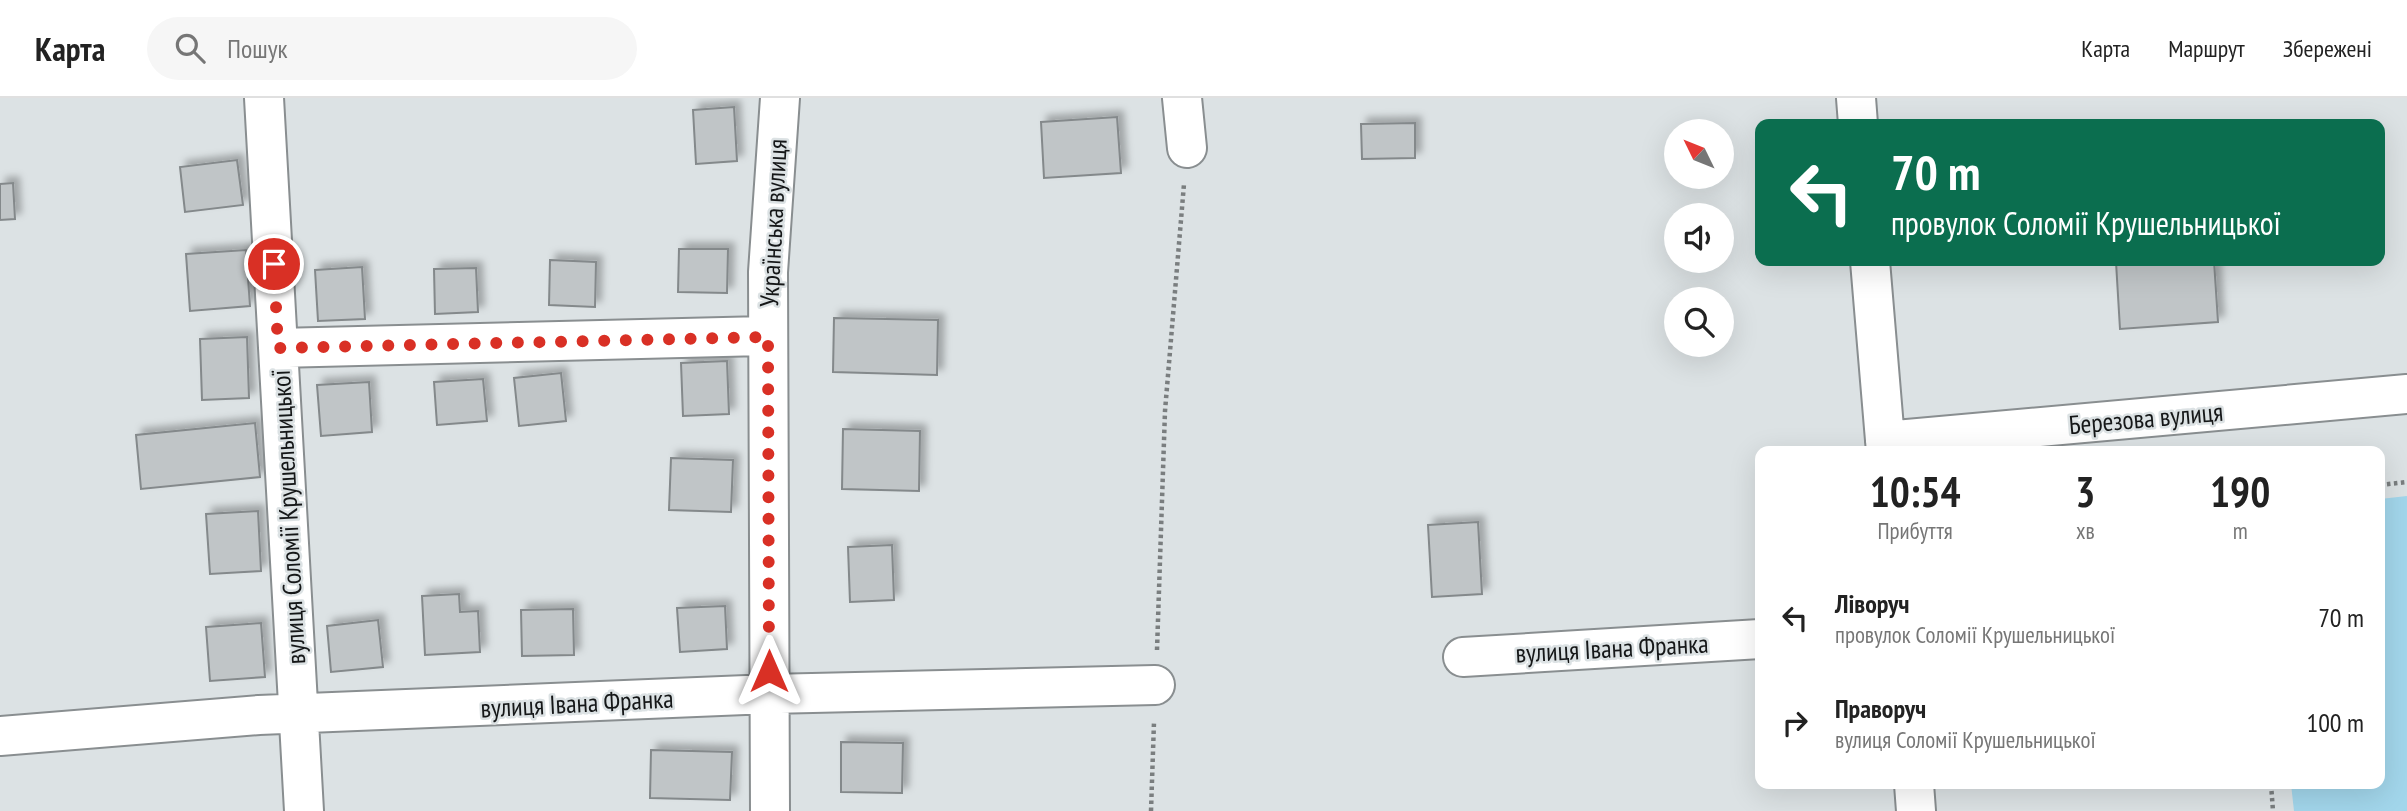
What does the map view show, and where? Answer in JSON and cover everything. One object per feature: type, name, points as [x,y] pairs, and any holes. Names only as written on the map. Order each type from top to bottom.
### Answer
[{"type":"street","name":"вулиця Соломії Крушельницької","points":[[264,98],[304,811]]},
{"type":"street","name":"Українська вулиця","points":[[770,811],[768,272],[780,98]]},
{"type":"street","points":[[1182,98],[1187,148]]},
{"type":"street","points":[[1856,98],[1858,119]]},
{"type":"street","points":[[1870,266],[1886,446]]},
{"type":"street","points":[[278,348],[768,337]]},
{"type":"street","name":"Березова вулиця","points":[[1886,446],[2407,394]]},
{"type":"street","name":"вулиця Івана Франка","points":[[1462,657],[1755,639]]},
{"type":"street","name":"вулиця Івана Франка","points":[[0,736],[259,715],[769,694],[1155,685]]},
{"type":"street","points":[[1914,789],[1916,811]]},
{"type":"path","points":[[1151,811],[1165,411],[1187,148]]},
{"type":"path","points":[[2385,484],[2407,482]]},
{"type":"path","points":[[2271,789],[2273,811]]},
{"type":"shaded area","points":[[2407,496],[2407,811],[2294,811],[2292,789],[2385,789],[2385,498]]},
{"type":"building","points":[[734,107],[737,161],[696,164],[693,110]]},
{"type":"building","points":[[1117,117],[1121,173],[1044,178],[1041,122]]},
{"type":"building","points":[[1415,123],[1415,158],[1362,159],[1361,124]]},
{"type":"building","points":[[237,160],[243,205],[185,212],[180,167]]},
{"type":"building","points":[[13,183],[15,219],[0,220],[0,184]]},
{"type":"building","points":[[679,249],[728,249],[727,293],[678,292]]},
{"type":"building","points":[[246,250],[250,306],[190,311],[186,254]]},
{"type":"building","points":[[550,260],[596,262],[595,307],[549,305]]},
{"type":"building","points":[[2116,266],[2214,266],[2218,322],[2120,329]]},
{"type":"building","points":[[362,267],[365,319],[318,321],[315,270]]},
{"type":"building","points":[[476,268],[478,312],[435,314],[434,269]]},
{"type":"building","points":[[834,318],[938,320],[937,375],[833,372]]},
{"type":"building","points":[[247,337],[249,398],[202,400],[200,339]]},
{"type":"building","points":[[727,361],[729,414],[683,416],[681,363]]},
{"type":"building","points":[[561,373],[566,421],[519,426],[514,378]]},
{"type":"building","points":[[483,379],[487,421],[437,425],[434,382]]},
{"type":"building","points":[[369,382],[372,432],[321,436],[317,385]]},
{"type":"building","points":[[255,423],[260,477],[141,489],[136,435]]},
{"type":"building","points":[[843,429],[920,431],[919,491],[842,489]]},
{"type":"building","points":[[671,458],[733,460],[731,512],[669,510]]},
{"type":"building","points":[[258,511],[261,571],[210,574],[206,514]]},
{"type":"building","points":[[1478,522],[1482,594],[1432,597],[1428,525]]},
{"type":"building","points":[[892,545],[894,600],[850,602],[848,547]]},
{"type":"building","points":[[459,594],[460,612],[478,611],[480,652],[425,655],[422,596]]},
{"type":"building","points":[[725,606],[727,649],[680,652],[677,608]]},
{"type":"building","points":[[573,609],[574,655],[522,656],[521,610]]},
{"type":"building","points":[[378,620],[383,667],[331,672],[327,626]]},
{"type":"building","points":[[261,623],[265,677],[210,681],[206,627]]},
{"type":"building","points":[[841,742],[903,743],[902,793],[841,792]]},
{"type":"building","points":[[651,750],[732,752],[730,800],[650,798]]},
{"type":"route","points":[[274,264],[278,348],[768,337],[769,671]]}]
